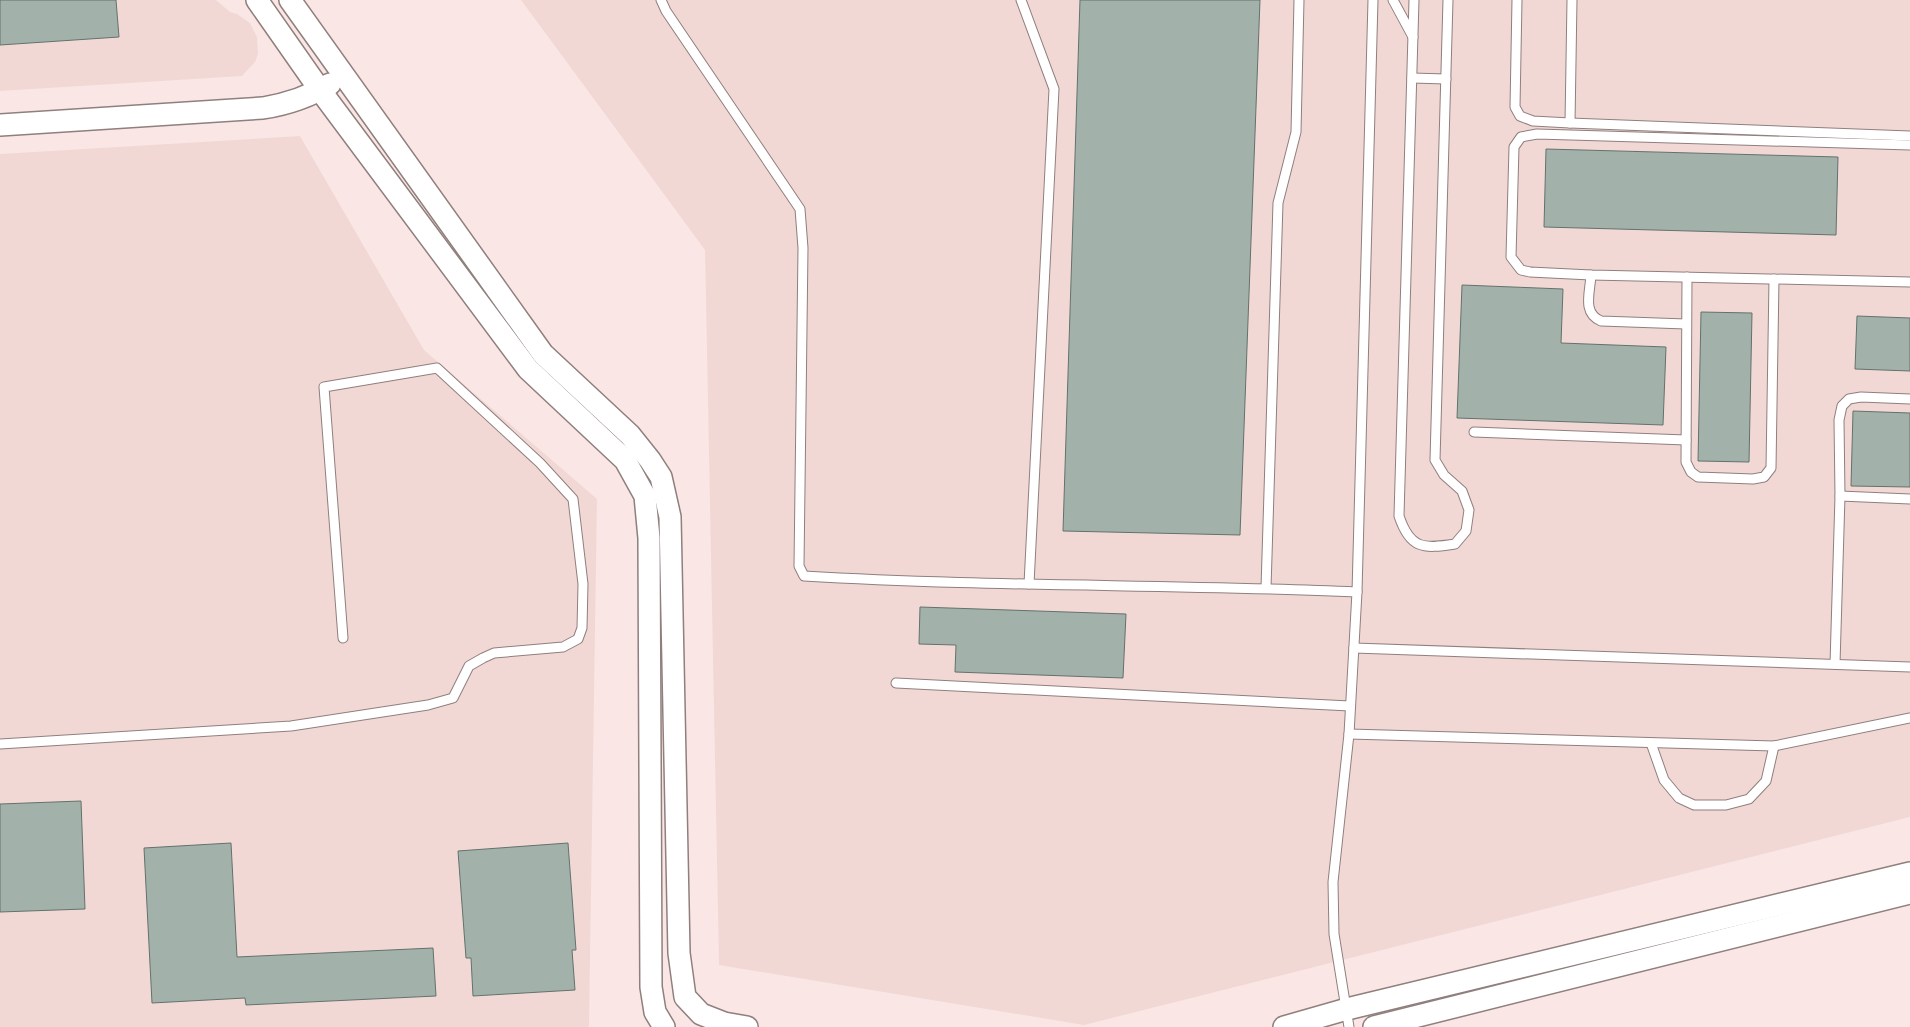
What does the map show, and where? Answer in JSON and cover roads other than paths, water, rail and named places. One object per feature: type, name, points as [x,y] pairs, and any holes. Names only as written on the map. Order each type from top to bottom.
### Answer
[{"type":"street","points":[[257,0],[320,90],[528,369],[624,460],[645,496],[648,538],[651,987],[655,1012],[664,1027]]},
{"type":"street","points":[[290,0],[543,354],[630,435],[650,460],[660,478],[670,517],[679,953],[684,997],[701,1014],[733,1026]]},
{"type":"street","points":[[0,124],[248,110],[280,106],[305,98],[343,76]]},
{"type":"street","points":[[1374,1027],[1834,902],[1910,873]]},
{"type":"street","points":[[1284,1027],[1348,1018],[1834,902],[1910,893]]},
{"type":"lane","points":[[661,0],[666,11],[800,209],[803,248],[799,566],[804,576],[893,582],[1266,588],[1357,592]]},
{"type":"lane","points":[[1021,0],[1054,89],[1029,584]]},
{"type":"lane","points":[[1266,588],[1278,203],[1296,132],[1299,0]]},
{"type":"lane","points":[[1348,1018],[1334,934],[1333,882],[1349,734],[1357,592],[1373,0]]},
{"type":"lane","points":[[1393,0],[1413,38]]},
{"type":"lane","points":[[1414,0],[1399,516],[1405,533],[1416,544],[1435,547],[1456,544],[1466,531],[1469,510],[1462,491],[1444,475],[1435,460],[1448,0]]},
{"type":"lane","points":[[1517,0],[1515,107],[1520,116],[1533,121],[1910,136]]},
{"type":"lane","points":[[1570,123],[1572,0]]},
{"type":"lane","points":[[1412,78],[1446,79]]},
{"type":"lane","points":[[1910,145],[1537,134],[1520,137],[1514,147],[1511,257],[1521,270],[1592,275],[1910,282]]},
{"type":"lane","points":[[1592,275],[1589,310],[1592,317],[1601,321],[1686,324]]},
{"type":"lane","points":[[1687,277],[1686,462],[1691,472],[1698,477],[1753,479],[1764,477],[1771,468],[1774,279]]},
{"type":"lane","points":[[0,744],[291,726],[428,705],[453,698],[469,666],[483,658],[494,654],[564,647],[578,640],[582,628],[583,584],[573,499],[540,463],[437,368],[324,387],[343,638]]},
{"type":"lane","points":[[1835,664],[1840,496],[1839,420],[1842,406],[1849,398],[1910,399]]},
{"type":"lane","points":[[1474,432],[1686,440]]},
{"type":"lane","points":[[1840,496],[1910,498]]},
{"type":"lane","points":[[1354,648],[1910,667]]},
{"type":"lane","points":[[896,683],[1350,706]]},
{"type":"lane","points":[[1349,734],[1774,746],[1910,718]]},
{"type":"lane","points":[[1651,743],[1664,780],[1679,798],[1694,805],[1726,805],[1749,799],[1766,780],[1774,746]]}]
